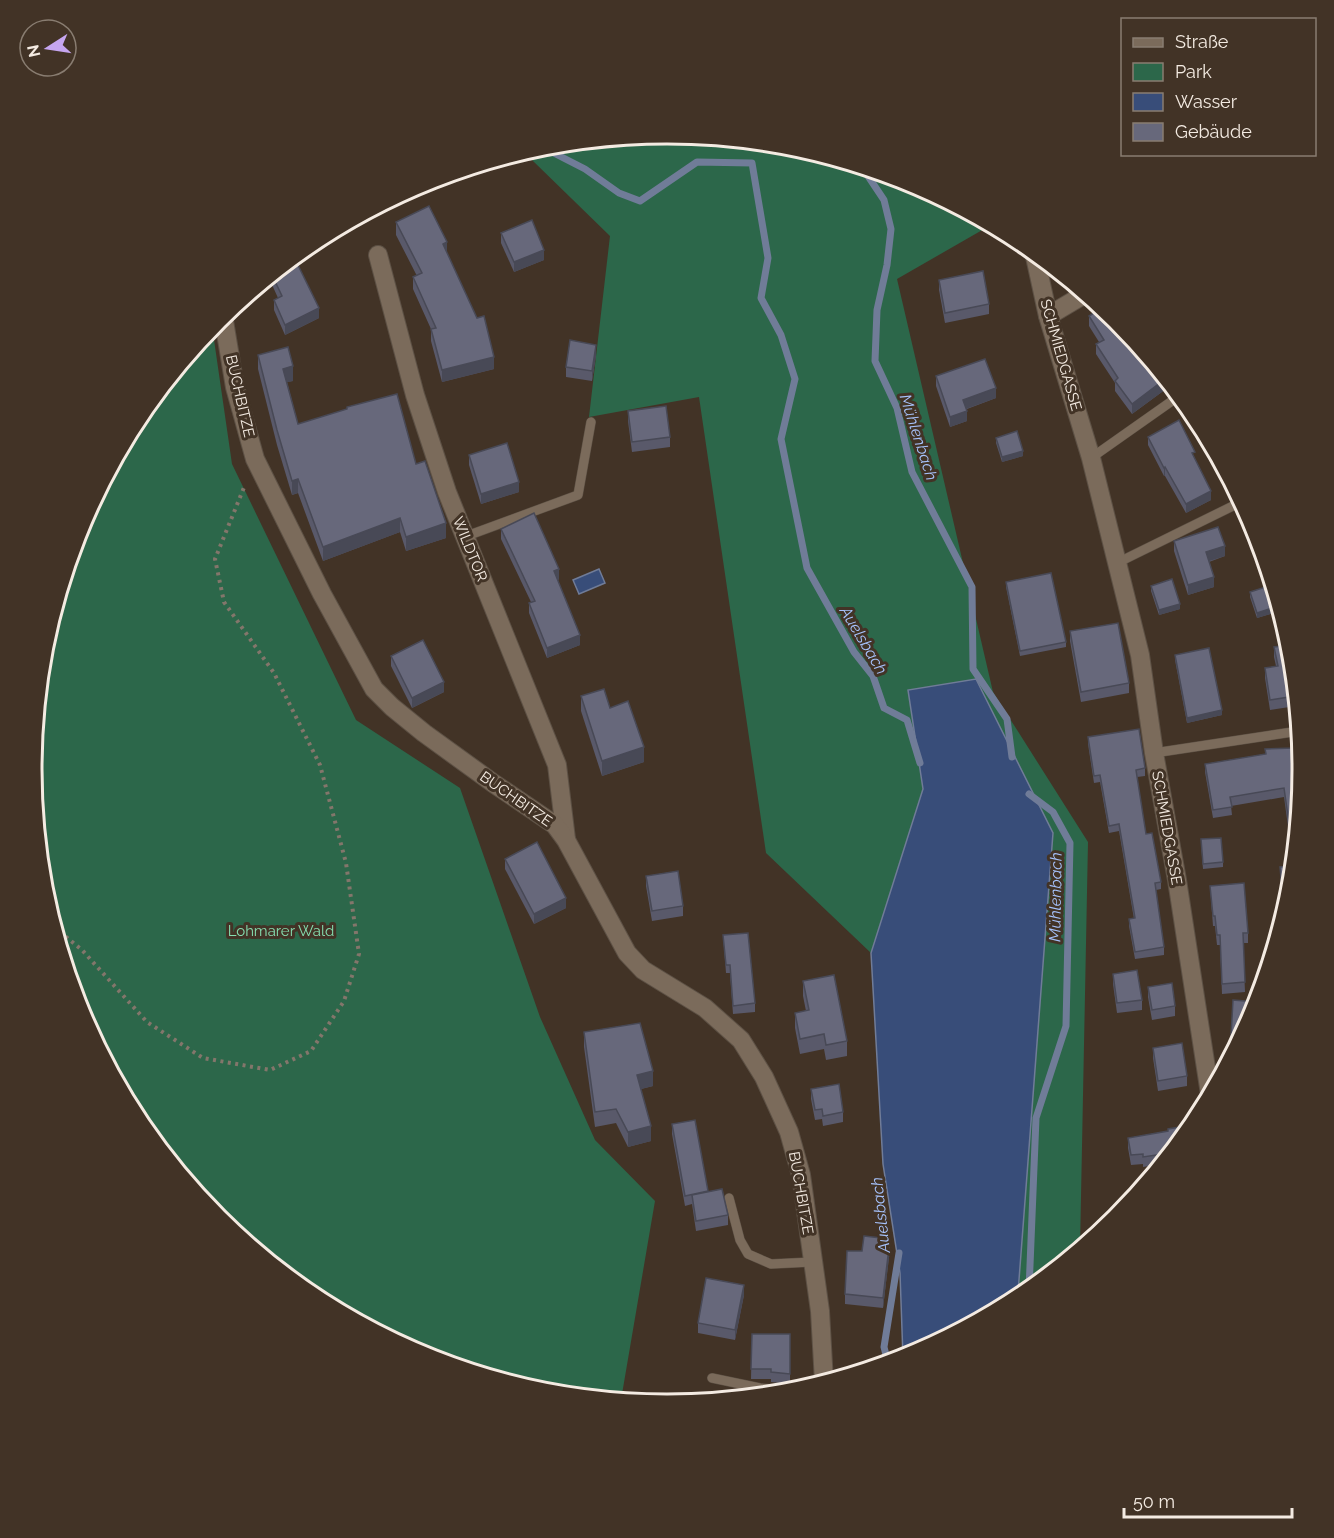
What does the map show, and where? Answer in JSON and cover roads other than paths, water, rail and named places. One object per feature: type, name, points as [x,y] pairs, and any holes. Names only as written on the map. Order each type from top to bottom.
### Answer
[{"type":"street","name":"WILDTOR","points":[[378,255],[415,394],[447,492],[556,765],[566,840]]},
{"type":"street","name":"SCHMIEDGASSE","points":[[1037,266],[1048,316],[1091,458],[1140,655],[1208,1082]]},
{"type":"street","points":[[1048,316],[1078,298]]},
{"type":"street","name":"BUCHBITZE","points":[[225,327],[236,387],[255,459],[322,594],[374,690],[424,733],[555,825],[566,840],[627,952],[644,970],[705,1008],[741,1040],[764,1077],[789,1132],[801,1175],[820,1311],[824,1374]]},
{"type":"lane","points":[[1091,458],[1172,401]]},
{"type":"lane","points":[[464,537],[578,495],[591,422]]},
{"type":"lane","points":[[1117,563],[1233,506]]},
{"type":"lane","points":[[1154,753],[1291,732]]},
{"type":"lane","points":[[729,1198],[740,1240],[748,1254],[771,1264],[812,1262]]},
{"type":"lane","points":[[712,1378],[758,1387]]},
{"type":"water","points":[[599,569],[605,583],[579,594],[573,580]]},
{"type":"water","points":[[976,679],[1053,833],[1019,1286],[943,1330],[903,1347],[900,1273],[883,1164],[871,953],[923,789],[908,690]]},
{"type":"waterway","name":"Auelsbach","points":[[556,154],[585,169],[619,193],[640,201],[697,162],[752,163],[768,258],[761,298],[781,335],[795,379],[781,439],[807,568],[854,652],[873,676],[884,708],[907,720],[920,763]]},
{"type":"waterway","name":"Mühlenbach","points":[[869,177],[884,200],[891,229],[887,265],[877,310],[875,361],[897,408],[912,472],[972,587],[973,669],[1007,719],[1012,757]]},
{"type":"waterway","name":"Mühlenbach","points":[[1029,794],[1053,812],[1070,843],[1066,1026],[1036,1118],[1029,1278]]},
{"type":"waterway","name":"Auelsbach","points":[[886,1354],[884,1347],[899,1253]]},
{"type":"park label","name":"Lohmarer Wald","points":[[281,931]]}]
